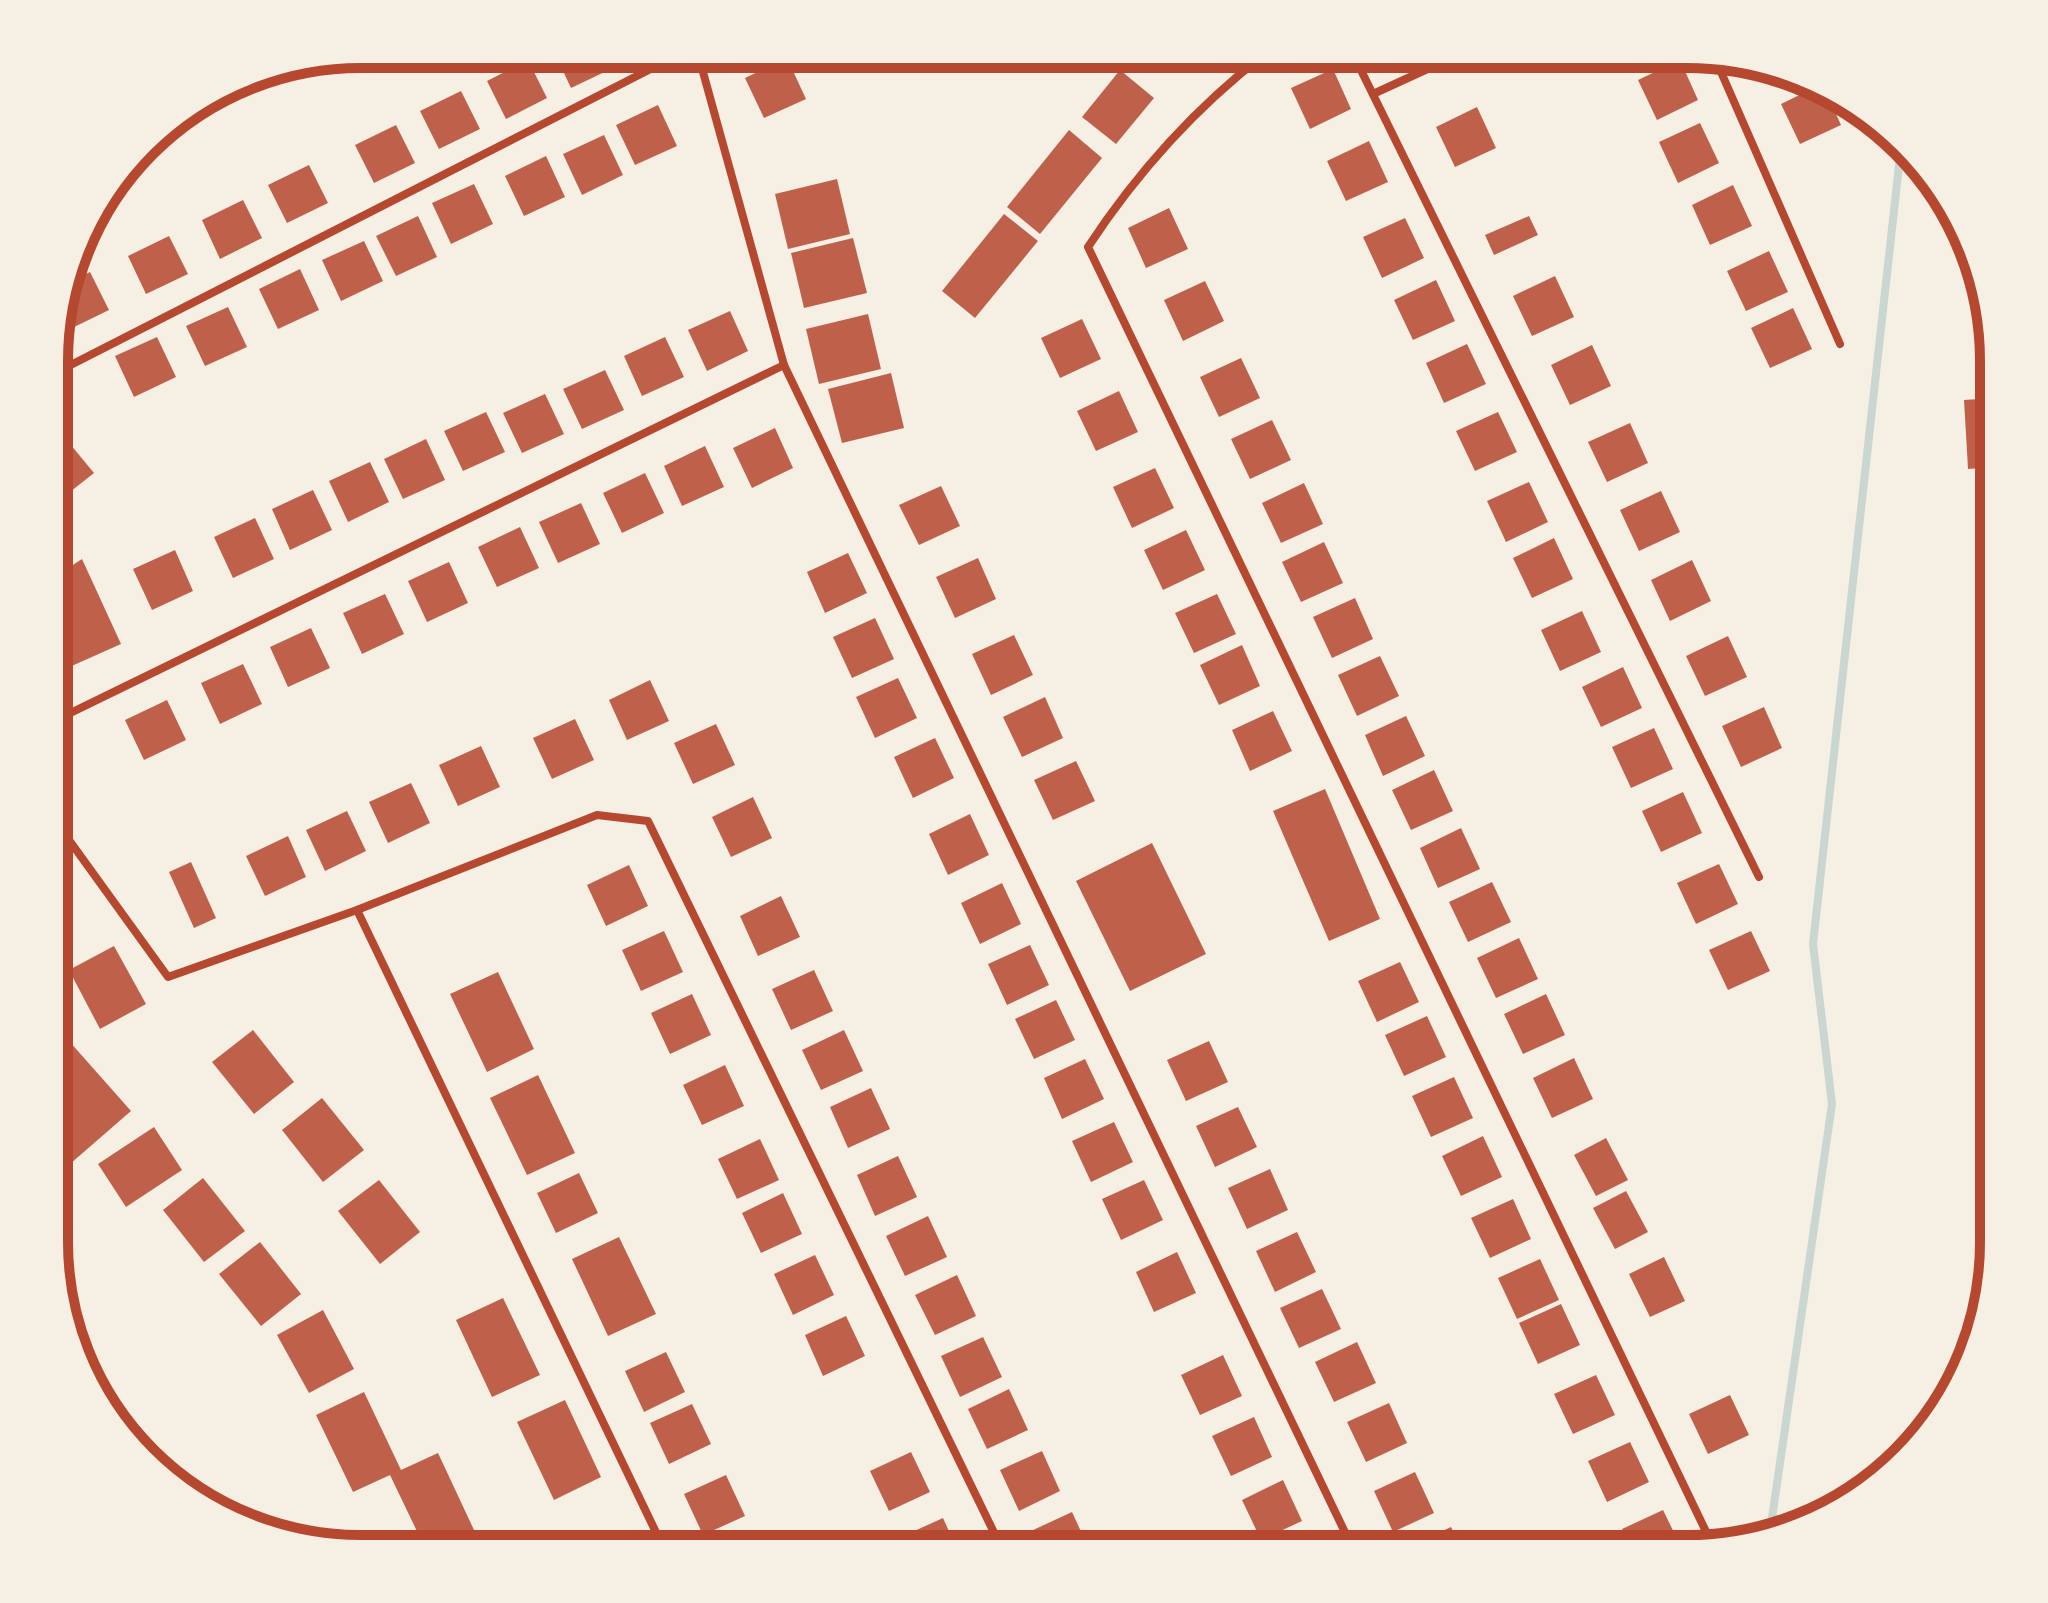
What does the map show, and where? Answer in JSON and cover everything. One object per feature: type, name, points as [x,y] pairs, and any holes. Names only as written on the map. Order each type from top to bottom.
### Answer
[{"type":"street","points":[[68,366],[653,68]]},
{"type":"street","points":[[702,68],[784,365],[1346,1535]]},
{"type":"street","points":[[1249,68],[1199,111],[1124,191],[1088,247],[1707,1534]]},
{"type":"street","points":[[1360,68],[1759,877]]},
{"type":"street","points":[[1373,94],[1430,68]]},
{"type":"street","points":[[1720,71],[1840,344]]},
{"type":"street","points":[[68,714],[784,365]]},
{"type":"street","points":[[68,839],[168,977],[357,910],[597,815],[648,821],[995,1535]]},
{"type":"street","points":[[357,910],[657,1535]]},
{"type":"building","points":[[512,68],[532,68],[547,98],[506,119],[487,81]]},
{"type":"building","points":[[562,68],[613,68],[571,88]]},
{"type":"building","points":[[766,68],[792,68],[806,99],[764,118],[745,78]]},
{"type":"building","points":[[1663,68],[1684,68],[1698,100],[1657,120],[1638,80]]},
{"type":"building","points":[[1333,69],[1351,109],[1310,129],[1291,88]]},
{"type":"building","points":[[1120,70],[1154,98],[1116,144],[1082,117]]},
{"type":"building","points":[[461,91],[480,129],[439,149],[420,111]]},
{"type":"building","points":[[1804,93],[1833,107],[1841,125],[1800,144],[1781,104]]},
{"type":"building","points":[[658,105],[677,146],[635,165],[616,125]]},
{"type":"building","points":[[1477,107],[1496,148],[1455,167],[1436,127]]},
{"type":"building","points":[[1700,123],[1719,163],[1678,183],[1659,142]]},
{"type":"building","points":[[396,125],[415,163],[374,183],[355,145]]},
{"type":"building","points":[[1069,130],[1102,158],[1040,234],[1007,207]]},
{"type":"building","points":[[604,135],[623,175],[582,195],[563,154]]},
{"type":"building","points":[[1369,141],[1388,182],[1346,201],[1327,161]]},
{"type":"building","points":[[546,156],[565,197],[524,216],[505,176]]},
{"type":"building","points":[[309,165],[328,203],[287,223],[268,185]]},
{"type":"building","points":[[837,179],[850,234],[788,249],[775,194]]},
{"type":"building","points":[[474,184],[493,224],[451,244],[432,203]]},
{"type":"building","points":[[1733,185],[1752,226],[1710,245],[1692,205]]},
{"type":"building","points":[[243,200],[262,238],[220,259],[202,220]]},
{"type":"building","points":[[1169,208],[1188,249],[1146,268],[1128,228]]},
{"type":"building","points":[[1004,214],[1038,241],[975,318],[942,291]]},
{"type":"building","points":[[418,216],[437,257],[396,276],[376,236]]},
{"type":"building","points":[[1529,216],[1538,235],[1494,255],[1485,235]]},
{"type":"building","points":[[1405,218],[1424,258],[1382,278],[1363,237]]},
{"type":"building","points":[[169,236],[188,274],[146,294],[128,256]]},
{"type":"building","points":[[853,238],[867,293],[804,308],[791,253]]},
{"type":"building","points":[[364,241],[383,281],[341,301],[322,260]]},
{"type":"building","points":[[1769,251],[1788,292],[1746,311],[1727,271]]},
{"type":"building","points":[[300,269],[319,310],[278,329],[259,289]]},
{"type":"building","points":[[90,272],[109,310],[70,329],[74,304],[81,277]]},
{"type":"building","points":[[1555,276],[1574,317],[1532,336],[1513,296]]},
{"type":"building","points":[[1436,280],[1455,321],[1413,340],[1394,300]]},
{"type":"building","points":[[1205,281],[1224,321],[1183,341],[1164,300]]},
{"type":"building","points":[[228,307],[247,347],[205,366],[186,326]]},
{"type":"building","points":[[1793,308],[1812,349],[1770,368],[1751,328]]},
{"type":"building","points":[[730,311],[748,351],[707,371],[688,330]]},
{"type":"building","points":[[868,314],[881,369],[819,384],[806,329]]},
{"type":"building","points":[[1082,319],[1101,359],[1060,378],[1041,338]]},
{"type":"building","points":[[157,337],[176,377],[134,397],[115,356]]},
{"type":"building","points":[[665,337],[684,377],[642,396],[624,356]]},
{"type":"building","points":[[1467,344],[1486,384],[1444,403],[1426,363]]},
{"type":"building","points":[[1592,345],[1611,386],[1570,405],[1551,365]]},
{"type":"building","points":[[1241,358],[1260,398],[1219,417],[1200,377]]},
{"type":"building","points":[[605,370],[624,410],[582,429],[563,389]]},
{"type":"building","points":[[891,373],[904,428],[842,443],[828,389]]},
{"type":"building","points":[[1119,391],[1138,432],[1096,451],[1077,411]]},
{"type":"building","points":[[545,394],[564,434],[522,453],[503,413]]},
{"type":"building","points":[[1980,399],[1980,468],[1968,469],[1964,400]]},
{"type":"building","points":[[486,412],[505,452],[463,471],[444,431]]},
{"type":"building","points":[[1498,412],[1517,452],[1475,471],[1456,431]]},
{"type":"building","points":[[1272,420],[1291,460],[1250,479],[1231,439]]},
{"type":"building","points":[[1630,423],[1648,463],[1607,482],[1588,442]]},
{"type":"building","points":[[775,428],[793,468],[752,488],[733,448]]},
{"type":"building","points":[[426,439],[445,480],[403,499],[384,459]]},
{"type":"building","points":[[68,442],[94,473],[68,493]]},
{"type":"building","points":[[705,446],[724,487],[682,506],[664,466]]},
{"type":"building","points":[[370,462],[389,502],[348,522],[329,481]]},
{"type":"building","points":[[1155,468],[1174,508],[1132,528],[1113,487]]},
{"type":"building","points":[[645,473],[664,513],[622,533],[603,493]]},
{"type":"building","points":[[1529,482],[1548,522],[1506,542],[1487,501]]},
{"type":"building","points":[[1304,483],[1323,524],[1281,543],[1262,503]]},
{"type":"building","points":[[941,486],[960,526],[919,545],[899,505]]},
{"type":"building","points":[[313,490],[332,530],[290,550],[272,509]]},
{"type":"building","points":[[1661,491],[1680,532],[1639,551],[1620,510]]},
{"type":"building","points":[[581,503],[600,544],[558,563],[539,522]]},
{"type":"building","points":[[255,518],[274,559],[233,578],[214,537]]},
{"type":"building","points":[[520,527],[539,568],[497,587],[478,547]]},
{"type":"building","points":[[1186,530],[1205,570],[1163,590],[1144,550]]},
{"type":"building","points":[[1554,538],[1573,579],[1532,598],[1513,558]]},
{"type":"building","points":[[1324,542],[1343,583],[1301,602],[1282,562]]},
{"type":"building","points":[[175,550],[193,591],[152,610],[133,569]]},
{"type":"building","points":[[848,553],[867,593],[825,613],[807,572]]},
{"type":"building","points":[[978,558],[996,599],[955,618],[936,577]]},
{"type":"building","points":[[82,559],[121,644],[68,668],[68,568]]},
{"type":"building","points":[[1692,560],[1711,601],[1670,621],[1651,580]]},
{"type":"building","points":[[449,562],[468,603],[427,622],[408,581]]},
{"type":"building","points":[[385,594],[404,634],[362,654],[343,613]]},
{"type":"building","points":[[1217,594],[1236,634],[1194,653],[1175,613]]},
{"type":"building","points":[[1355,598],[1373,639],[1332,658],[1313,617]]},
{"type":"building","points":[[1582,611],[1601,652],[1560,671],[1541,630]]},
{"type":"building","points":[[875,618],[894,659],[852,678],[833,637]]},
{"type":"building","points":[[311,628],[330,668],[288,687],[270,647]]},
{"type":"building","points":[[1014,635],[1033,675],[991,695],[972,654]]},
{"type":"building","points":[[1728,636],[1747,677],[1705,696],[1686,656]]},
{"type":"building","points":[[1242,645],[1260,686],[1219,705],[1200,665]]},
{"type":"building","points":[[1380,656],[1399,696],[1357,716],[1338,675]]},
{"type":"building","points":[[243,664],[262,704],[220,724],[201,683]]},
{"type":"building","points":[[1623,667],[1642,708],[1601,727],[1582,687]]},
{"type":"building","points":[[898,678],[917,718],[875,738],[856,697]]},
{"type":"building","points":[[650,680],[669,721],[627,740],[609,700]]},
{"type":"building","points":[[1045,697],[1063,738],[1022,757],[1003,717]]},
{"type":"building","points":[[167,700],[186,740],[144,760],[125,720]]},
{"type":"building","points":[[1764,707],[1782,748],[1741,767],[1722,726]]},
{"type":"building","points":[[1273,711],[1292,751],[1250,771],[1232,730]]},
{"type":"building","points":[[1406,716],[1425,756],[1383,776],[1365,735]]},
{"type":"building","points":[[575,719],[594,760],[552,779],[533,738]]},
{"type":"building","points":[[716,724],[735,765],[693,784],[674,743]]},
{"type":"building","points":[[1654,728],[1673,769],[1631,788],[1612,747]]},
{"type":"building","points":[[935,738],[954,778],[913,798],[894,757]]},
{"type":"building","points":[[481,746],[500,787],[458,806],[439,765]]},
{"type":"building","points":[[1076,761],[1095,801],[1053,820],[1034,780]]},
{"type":"building","points":[[1434,770],[1453,811],[1411,830],[1392,790]]},
{"type":"building","points":[[411,783],[430,823],[388,843],[369,802]]},
{"type":"building","points":[[1325,789],[1380,919],[1329,941],[1273,811]]},
{"type":"building","points":[[1683,792],[1702,833],[1661,852],[1642,811]]},
{"type":"building","points":[[753,797],[772,838],[731,857],[712,817]]},
{"type":"building","points":[[347,811],[366,851],[325,871],[306,830]]},
{"type":"building","points":[[970,814],[989,855],[948,875],[929,834]]},
{"type":"building","points":[[1461,828],[1480,869],[1438,888],[1420,848]]},
{"type":"building","points":[[288,836],[306,877],[265,896],[246,856]]},
{"type":"building","points":[[1152,843],[1206,954],[1130,991],[1076,881]]},
{"type":"building","points":[[191,862],[216,918],[194,928],[169,872]]},
{"type":"building","points":[[1719,864],[1738,904],[1696,924],[1677,883]]},
{"type":"building","points":[[629,865],[648,906],[606,926],[587,885]]},
{"type":"building","points":[[1492,882],[1511,922],[1468,942],[1449,902]]},
{"type":"building","points":[[1002,883],[1021,924],[980,944],[961,903]]},
{"type":"building","points":[[781,896],[800,937],[758,956],[740,916]]},
{"type":"building","points":[[664,931],[683,972],[641,991],[622,950]]},
{"type":"building","points":[[1751,931],[1770,971],[1728,990],[1709,950]]},
{"type":"building","points":[[1519,938],[1538,979],[1496,998],[1477,958]]},
{"type":"building","points":[[1030,945],[1049,985],[1007,1005],[988,964]]},
{"type":"building","points":[[114,946],[146,1004],[100,1029],[69,970]]},
{"type":"building","points":[[1400,962],[1419,1002],[1377,1022],[1358,981]]},
{"type":"building","points":[[814,970],[833,1011],[791,1030],[772,989]]},
{"type":"building","points":[[498,972],[534,1049],[487,1072],[450,994]]},
{"type":"building","points":[[692,994],[711,1035],[670,1054],[651,1013]]},
{"type":"building","points":[[1546,994],[1565,1035],[1523,1054],[1504,1014]]},
{"type":"building","points":[[1056,1000],[1075,1040],[1034,1059],[1015,1019]]},
{"type":"building","points":[[1427,1016],[1446,1057],[1404,1076],[1385,1035]]},
{"type":"building","points":[[253,1030],[294,1082],[254,1114],[212,1062]]},
{"type":"building","points":[[844,1030],[863,1071],[821,1090],[802,1050]]},
{"type":"building","points":[[1209,1041],[1228,1082],[1186,1101],[1167,1060]]},
{"type":"building","points":[[68,1042],[131,1111],[68,1166]]},
{"type":"building","points":[[1574,1058],[1593,1099],[1552,1118],[1533,1078]]},
{"type":"building","points":[[1085,1059],[1104,1099],[1062,1119],[1044,1078]]},
{"type":"building","points":[[725,1065],[744,1106],[702,1125],[683,1085]]},
{"type":"building","points":[[538,1075],[575,1153],[527,1175],[490,1098]]},
{"type":"building","points":[[1454,1077],[1473,1118],[1431,1137],[1412,1096]]},
{"type":"building","points":[[871,1088],[890,1129],[848,1148],[830,1107]]},
{"type":"building","points":[[322,1098],[364,1150],[323,1182],[282,1130]]},
{"type":"building","points":[[1238,1107],[1257,1147],[1215,1167],[1196,1126]]},
{"type":"building","points":[[1114,1122],[1133,1162],[1091,1182],[1072,1141]]},
{"type":"building","points":[[154,1127],[182,1170],[126,1207],[98,1164]]},
{"type":"building","points":[[1483,1136],[1502,1177],[1461,1196],[1442,1156]]},
{"type":"building","points":[[1606,1138],[1628,1180],[1596,1196],[1574,1155]]},
{"type":"building","points":[[760,1139],[779,1180],[737,1199],[718,1159]]},
{"type":"building","points":[[898,1156],[917,1197],[875,1216],[857,1175]]},
{"type":"building","points":[[1270,1169],[1288,1210],[1247,1229],[1228,1188]]},
{"type":"building","points":[[579,1173],[598,1213],[556,1233],[537,1193]]},
{"type":"building","points":[[203,1178],[245,1231],[204,1262],[163,1210]]},
{"type":"building","points":[[379,1180],[420,1232],[380,1264],[338,1211]]},
{"type":"building","points":[[1144,1180],[1163,1220],[1121,1240],[1102,1199]]},
{"type":"building","points":[[1626,1191],[1648,1232],[1615,1249],[1593,1208]]},
{"type":"building","points":[[783,1193],[802,1234],[761,1253],[742,1213]]},
{"type":"building","points":[[1513,1199],[1531,1239],[1490,1258],[1471,1218]]},
{"type":"building","points":[[928,1216],[947,1257],[905,1276],[886,1236]]},
{"type":"building","points":[[1297,1232],[1316,1272],[1275,1292],[1256,1251]]},
{"type":"building","points":[[619,1237],[656,1314],[608,1336],[572,1259]]},
{"type":"building","points":[[260,1242],[301,1294],[261,1326],[219,1274]]},
{"type":"building","points":[[1177,1252],[1196,1293],[1154,1312],[1136,1272]]},
{"type":"building","points":[[815,1255],[834,1295],[793,1315],[774,1274]]},
{"type":"building","points":[[1664,1257],[1685,1301],[1650,1317],[1629,1274]]},
{"type":"building","points":[[1540,1259],[1559,1300],[1517,1319],[1498,1278]]},
{"type":"building","points":[[957,1275],[976,1316],[935,1335],[915,1295]]},
{"type":"building","points":[[1322,1289],[1341,1329],[1299,1348],[1280,1308]]},
{"type":"building","points":[[503,1298],[540,1375],[492,1397],[456,1320]]},
{"type":"building","points":[[1561,1304],[1580,1345],[1538,1364],[1519,1323]]},
{"type":"building","points":[[323,1310],[354,1369],[309,1393],[277,1335]]},
{"type":"building","points":[[846,1316],[865,1356],[823,1376],[805,1335]]},
{"type":"building","points":[[983,1337],[1002,1377],[960,1397],[941,1356]]},
{"type":"building","points":[[1357,1342],[1376,1383],[1334,1402],[1315,1362]]},
{"type":"building","points":[[666,1352],[685,1392],[644,1412],[625,1371]]},
{"type":"building","points":[[1223,1355],[1242,1396],[1200,1415],[1181,1375]]},
{"type":"building","points":[[1596,1375],[1615,1415],[1573,1434],[1554,1394]]},
{"type":"building","points":[[1009,1389],[1028,1430],[987,1449],[968,1409]]},
{"type":"building","points":[[364,1392],[401,1470],[438,1453],[474,1530],[463,1535],[419,1535],[390,1475],[353,1492],[316,1415]]},
{"type":"building","points":[[1730,1395],[1749,1435],[1708,1454],[1689,1414]]},
{"type":"building","points":[[565,1400],[601,1477],[554,1500],[517,1422]]},
{"type":"building","points":[[1389,1403],[1407,1443],[1366,1462],[1347,1422]]},
{"type":"building","points":[[692,1404],[711,1444],[669,1464],[650,1423]]},
{"type":"building","points":[[1254,1417],[1272,1457],[1231,1476],[1212,1436]]},
{"type":"building","points":[[1630,1442],[1649,1482],[1607,1502],[1588,1461]]},
{"type":"building","points":[[1042,1451],[1060,1491],[1019,1511],[1000,1470]]},
{"type":"building","points":[[911,1452],[930,1492],[889,1511],[870,1471]]},
{"type":"building","points":[[1415,1472],[1434,1513],[1393,1532],[1374,1491]]},
{"type":"building","points":[[726,1475],[745,1516],[703,1535],[684,1494]]},
{"type":"building","points":[[1283,1480],[1302,1521],[1272,1535],[1259,1535],[1242,1500]]},
{"type":"building","points":[[1663,1510],[1675,1535],[1625,1535],[1622,1529]]},
{"type":"building","points":[[1072,1512],[1083,1535],[1033,1535],[1031,1531]]},
{"type":"building","points":[[943,1518],[951,1535],[905,1535]]},
{"type":"building","points":[[1451,1527],[1455,1535],[1434,1535]]},
{"type":"waterway","points":[[1771,1522],[1832,1104],[1813,944],[1900,160]]}]
